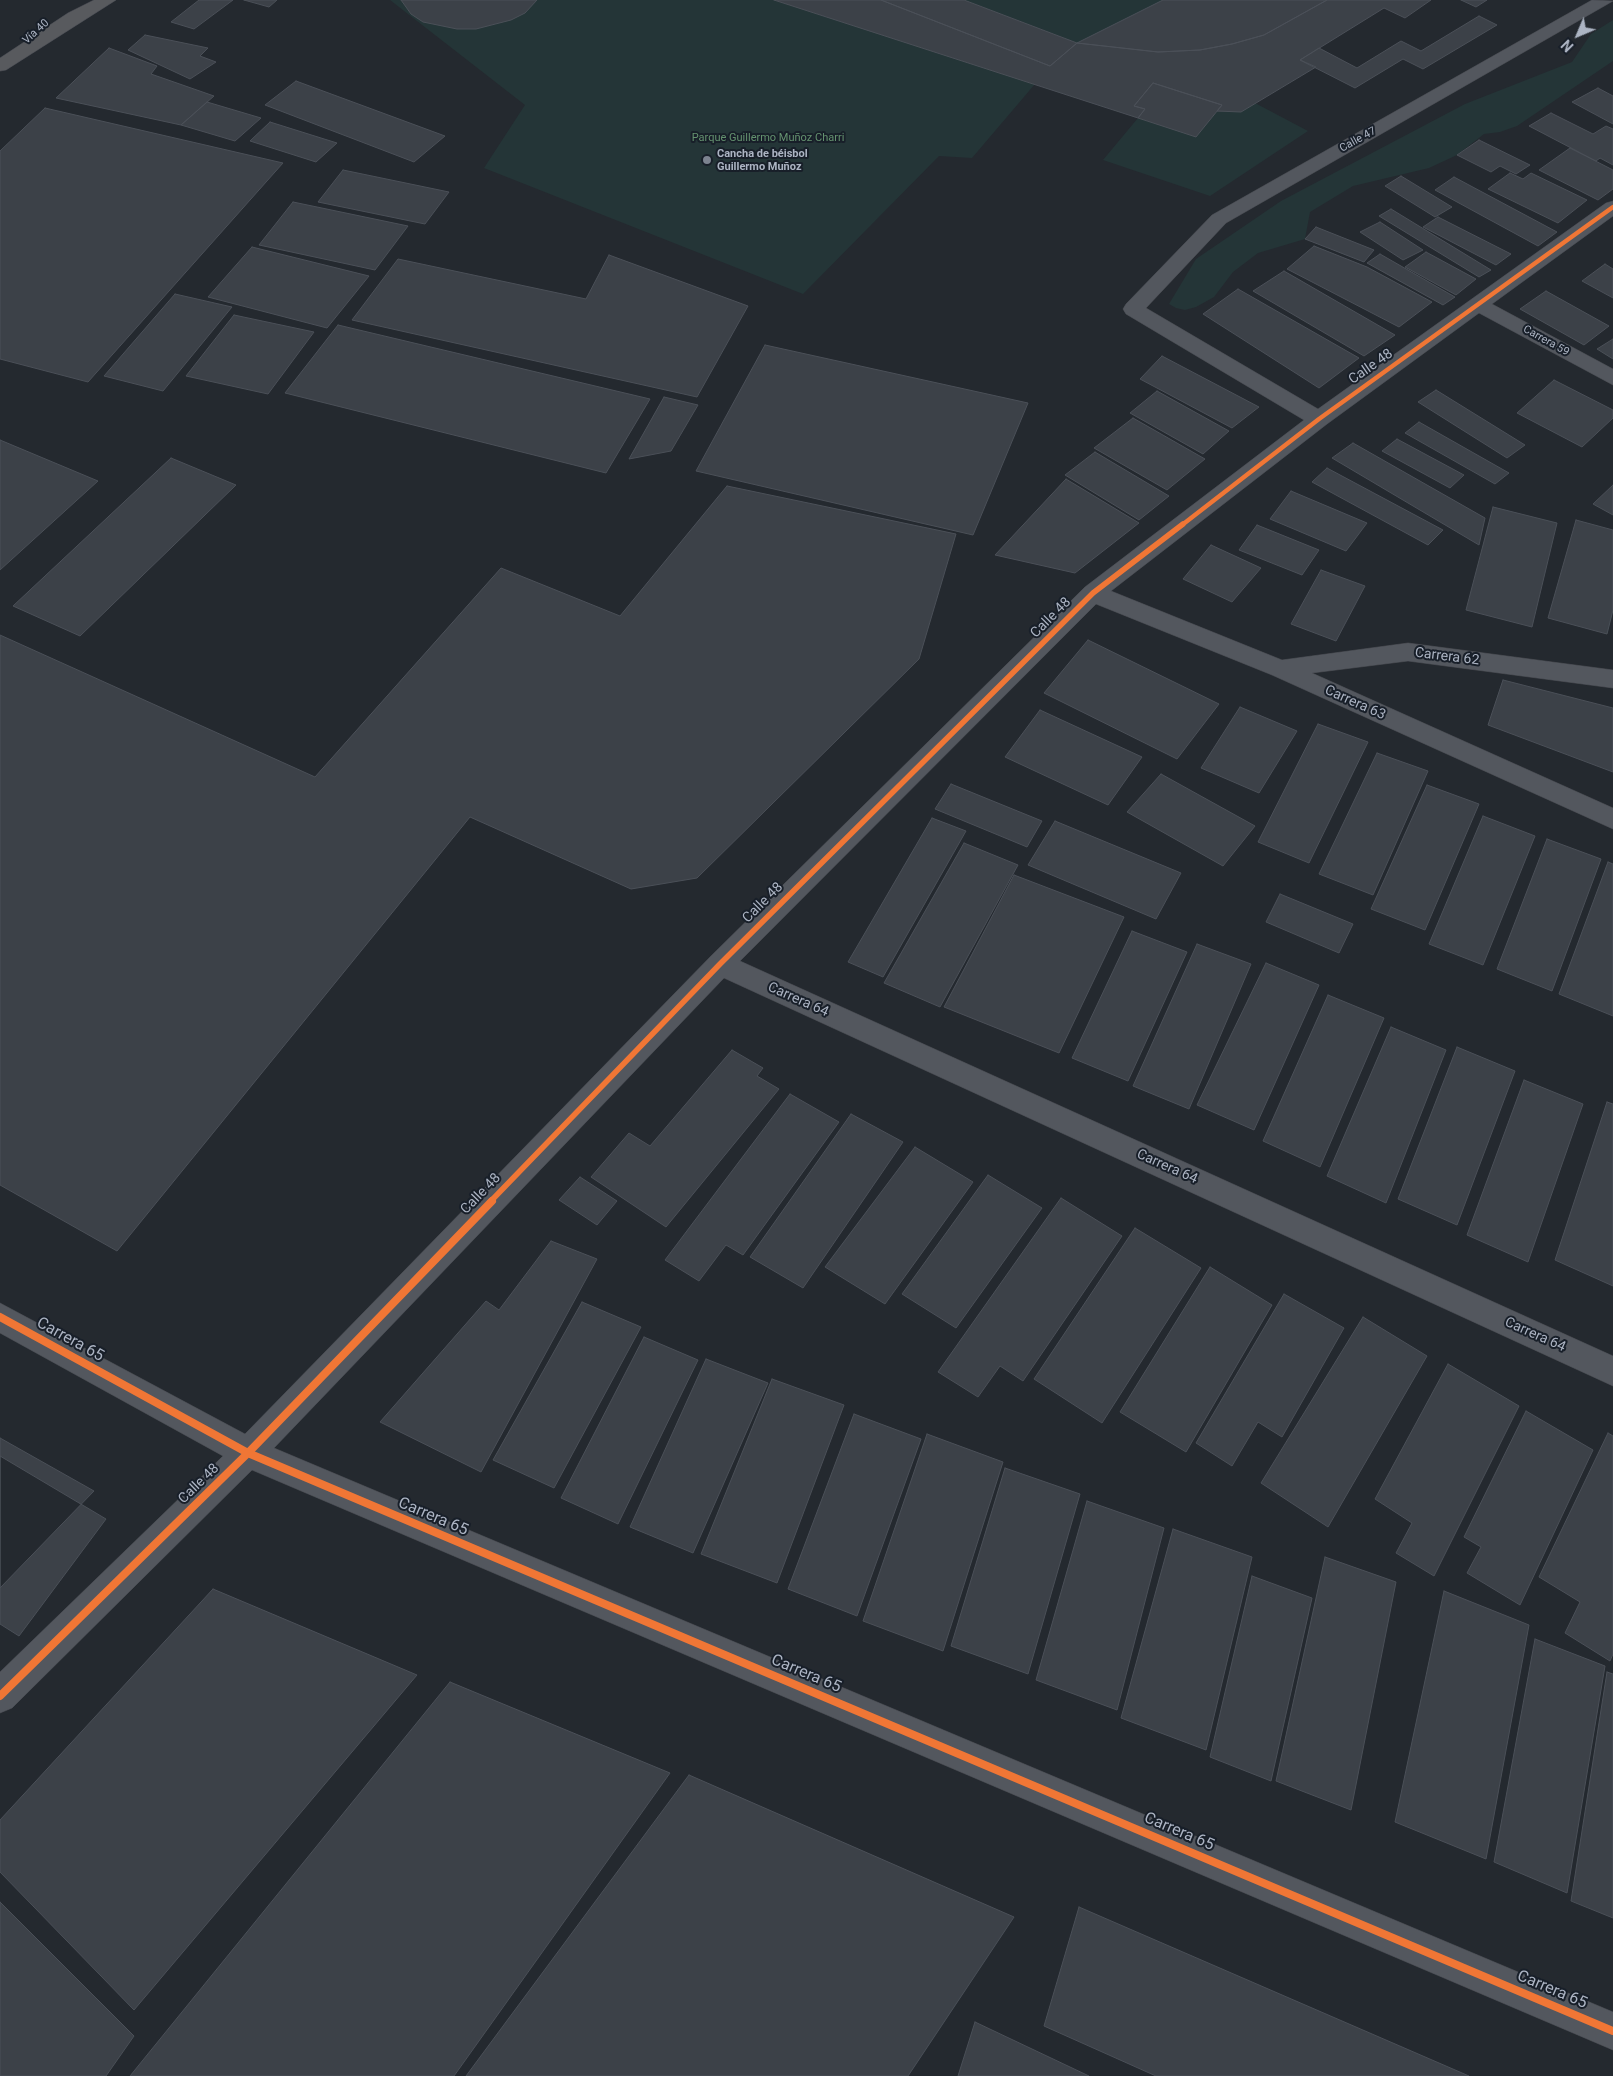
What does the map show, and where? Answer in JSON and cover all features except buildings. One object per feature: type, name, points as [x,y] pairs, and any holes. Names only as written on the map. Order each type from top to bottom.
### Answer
[{"type":"highway","name":"Vía 40","points":[[0,65],[71,0]]},
{"type":"highway","points":[[0,65],[74,17],[107,0]]},
{"type":"street","name":"Calle 47","points":[[1319,419],[1132,309],[1219,219],[1605,0]]},
{"type":"street","name":"Calle 48","points":[[0,1696],[248,1453],[720,964],[1093,593],[1319,419],[1613,207]]},
{"type":"street","name":"Carrera 59","points":[[1479,305],[1613,378]]},
{"type":"street","name":"Carrera 63","points":[[1093,593],[1280,669],[1613,819]]},
{"type":"street","name":"Carrera 62","points":[[1280,669],[1408,652],[1613,679]]},
{"type":"street","name":"Carrera 64","points":[[720,964],[1613,1371]]},
{"type":"street","name":"Carrera 65","points":[[0,1317],[248,1453],[1613,2031]]},
{"type":"green space","name":"Parque Guillermo Muñoz Charri","points":[[390,0],[774,0],[1035,84],[972,158],[939,156],[803,294],[484,168],[525,105]]},
{"type":"green space","points":[[964,0],[1163,0],[1077,43]]},
{"type":"green space","points":[[1613,20],[1613,61],[1517,126],[1500,132],[1484,134],[1457,155],[1429,168],[1353,186],[1310,212],[1305,239],[1258,253],[1233,272],[1214,297],[1196,307],[1185,310],[1169,304],[1196,259],[1281,201],[1465,104],[1572,62],[1591,34]]},
{"type":"green space","points":[[1255,103],[1308,131],[1210,196],[1103,160],[1138,118],[1195,136],[1217,111]]},
{"type":"cycle path","points":[[0,1696],[248,1453],[720,964],[1093,593],[1319,419],[1613,207]]},
{"type":"cycle path","points":[[0,1317],[248,1453],[1613,2031]]},
{"type":"place","name":"Cancha de béisbol Guillermo Muñoz","points":[[707,160]]}]
